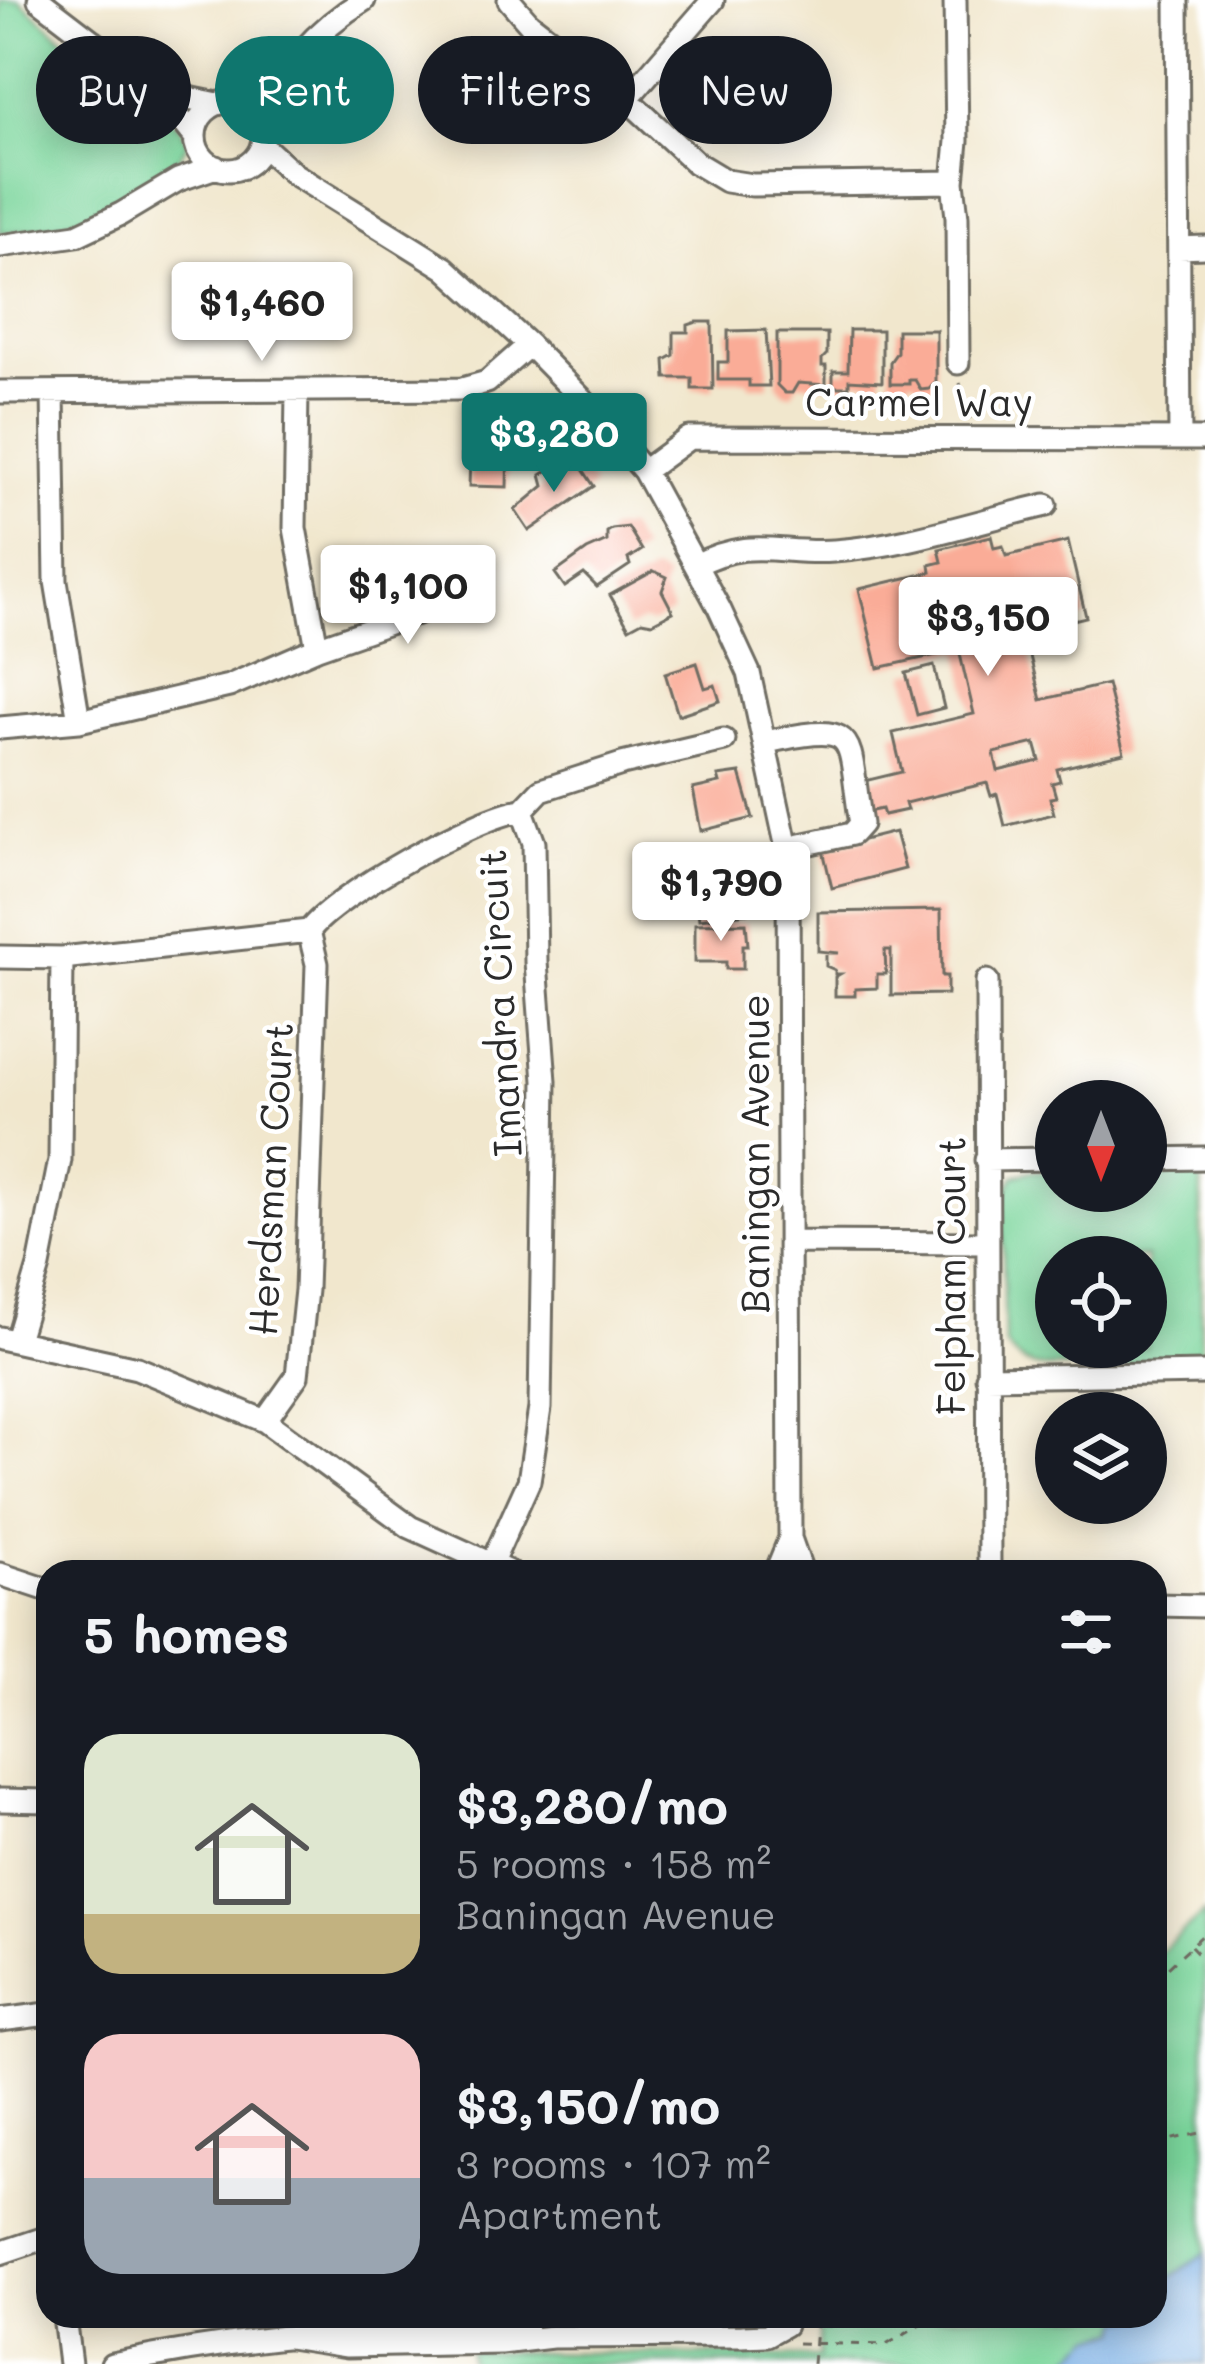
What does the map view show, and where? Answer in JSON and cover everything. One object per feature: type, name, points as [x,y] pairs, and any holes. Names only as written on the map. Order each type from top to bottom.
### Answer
[{"type":"street","points":[[318,36],[364,0]]},
{"type":"street","points":[[508,0],[546,36]]},
{"type":"street","points":[[635,90],[713,0]]},
{"type":"street","points":[[955,0],[958,364]]},
{"type":"street","points":[[1177,0],[1180,439]]},
{"type":"street","points":[[46,3],[88,36]]},
{"type":"street","points":[[178,180],[196,143],[200,119],[215,106]]},
{"type":"street","points":[[635,106],[696,163],[726,181],[752,185],[953,182]]},
{"type":"street","points":[[191,136],[216,167]]},
{"type":"street","points":[[0,246],[77,235],[178,180],[216,167],[239,169],[256,144]]},
{"type":"street","name":"Baningan Avenue","points":[[258,144],[294,174],[445,268],[530,345],[644,471],[749,673],[787,848],[790,1538],[798,1560]]},
{"type":"street","points":[[1179,248],[1205,247]]},
{"type":"street","points":[[0,392],[462,389],[487,382],[530,345]]},
{"type":"street","points":[[53,392],[56,581],[79,722]]},
{"type":"street","points":[[297,392],[295,528],[317,648]]},
{"type":"street","name":"Carmel Way","points":[[644,471],[689,438],[1205,439]]},
{"type":"street","points":[[696,565],[716,554],[755,547],[858,548],[1046,505]]},
{"type":"street","points":[[0,728],[79,722],[229,686],[317,648],[480,591]]},
{"type":"street","points":[[766,742],[820,730],[837,733],[848,744],[861,824],[852,834],[787,848]]},
{"type":"street","points":[[522,810],[541,790],[622,764],[724,740]]},
{"type":"street","name":"Imandra Circuit","points":[[309,931],[320,915],[407,862],[498,813],[522,810],[534,843],[545,1082],[540,1408],[530,1481],[503,1560]]},
{"type":"street","points":[[0,956],[62,958],[309,931]]},
{"type":"street","name":"Herdsman Court","points":[[265,1421],[297,1376],[306,1290],[317,964],[309,931]]},
{"type":"street","points":[[62,958],[60,1160],[39,1266],[8,1339],[137,1368],[265,1421],[410,1527],[482,1560]]},
{"type":"street","name":"Felpham Court","points":[[987,981],[989,1560]]},
{"type":"street","points":[[1167,1159],[1205,1158]]},
{"type":"street","points":[[986,1160],[1035,1160]]},
{"type":"street","points":[[790,1242],[986,1243]]},
{"type":"street","points":[[987,1377],[1205,1373]]},
{"type":"street","name":"Baningan Avenue","points":[[781,1560],[790,1538]]},
{"type":"street","points":[[0,1574],[36,1586]]},
{"type":"street","points":[[1167,1605],[1205,1606]]},
{"type":"street","points":[[0,1800],[36,1801]]},
{"type":"street","points":[[0,2020],[36,2016]]},
{"type":"street","points":[[0,2253],[36,2241]]},
{"type":"street","points":[[66,2328],[70,2364]]},
{"type":"street","points":[[112,2364],[284,2328]]},
{"type":"street","points":[[292,2328],[347,2345],[434,2346],[552,2338],[767,2335],[776,2328]]},
{"type":"path","points":[[958,364],[971,438]]},
{"type":"path","points":[[1167,1968],[1205,1933]]},
{"type":"path","points":[[1191,1946],[1205,1961]]},
{"type":"path","points":[[1167,2140],[1205,2132]]},
{"type":"path","points":[[787,2328],[798,2344],[886,2345],[916,2328]]},
{"type":"path","points":[[813,2364],[817,2328]]},
{"type":"green space","points":[[0,0],[19,0],[60,36],[36,36],[36,144],[187,144],[172,166],[130,199],[80,219],[0,233]]},
{"type":"green space","points":[[1035,1171],[1035,1212],[1167,1212],[1167,1171],[1201,1171],[1201,1364],[1167,1365],[1167,1236],[1035,1236],[1035,1365],[1013,1354],[1005,1344],[1002,1200],[1014,1176]]},
{"type":"green space","points":[[1205,1912],[1205,2364],[470,2364],[469,2351],[819,2357],[819,2328],[1167,2328],[1167,1946]]},
{"type":"water","points":[[1205,2253],[1205,2364],[1051,2364],[1052,2360],[1066,2363],[1093,2336],[1120,2328],[1167,2328],[1167,2280]]},
{"type":"building","points":[[712,322],[713,389],[692,389],[692,378],[666,378],[665,360],[674,355],[674,332],[688,332],[688,325]]},
{"type":"building","points":[[766,330],[769,386],[749,386],[749,380],[718,380],[718,362],[728,362],[728,331]]},
{"type":"building","points":[[849,330],[882,330],[882,382],[849,380],[849,387],[833,387],[833,371],[848,371]]},
{"type":"building","points":[[897,330],[936,330],[936,382],[929,389],[921,390],[915,380],[890,384]]},
{"type":"building","points":[[777,333],[827,333],[827,354],[822,359],[826,385],[798,383],[792,393],[785,393],[777,385]]},
{"type":"building","points":[[486,440],[508,440],[507,487],[469,486],[470,460],[462,460],[462,444],[486,445]]},
{"type":"building","points":[[578,462],[594,486],[529,531],[515,510],[544,486],[541,475],[552,468],[561,474]]},
{"type":"building","points":[[628,527],[642,550],[628,559],[630,565],[597,587],[584,574],[565,587],[555,573],[607,541],[607,532]]},
{"type":"building","points":[[991,536],[994,548],[1003,546],[1006,556],[1068,541],[1086,617],[1024,632],[1041,700],[1107,684],[1124,753],[1057,769],[1060,781],[1052,783],[1056,797],[1050,798],[1054,814],[1005,826],[997,794],[991,796],[987,783],[905,803],[907,810],[884,815],[882,809],[867,812],[860,782],[902,772],[893,733],[974,714],[959,650],[878,668],[859,589],[931,572],[930,565],[942,562],[939,549]],"holes":[[[999,599],[1004,620],[964,630],[959,609]],[[1035,743],[1040,761],[998,771],[994,753]]]},
{"type":"building","points":[[654,571],[667,577],[662,591],[673,612],[629,628],[610,595]]},
{"type":"building","points":[[697,663],[705,688],[715,685],[720,701],[678,715],[665,673]]},
{"type":"building","points":[[934,666],[944,708],[917,715],[906,673]]},
{"type":"building","points":[[740,773],[753,818],[701,831],[693,789],[720,783],[718,776]]},
{"type":"building","points":[[895,832],[905,869],[832,888],[823,850]]},
{"type":"building","points":[[743,863],[745,880],[737,881],[747,913],[699,919],[692,871]]},
{"type":"building","points":[[941,910],[942,976],[947,976],[947,994],[891,995],[891,950],[885,950],[886,974],[877,974],[877,988],[855,989],[855,996],[835,996],[835,977],[840,974],[826,966],[826,953],[839,953],[818,951],[818,912]]},
{"type":"building","points":[[746,923],[743,969],[726,969],[726,962],[695,962],[695,924]]}]
